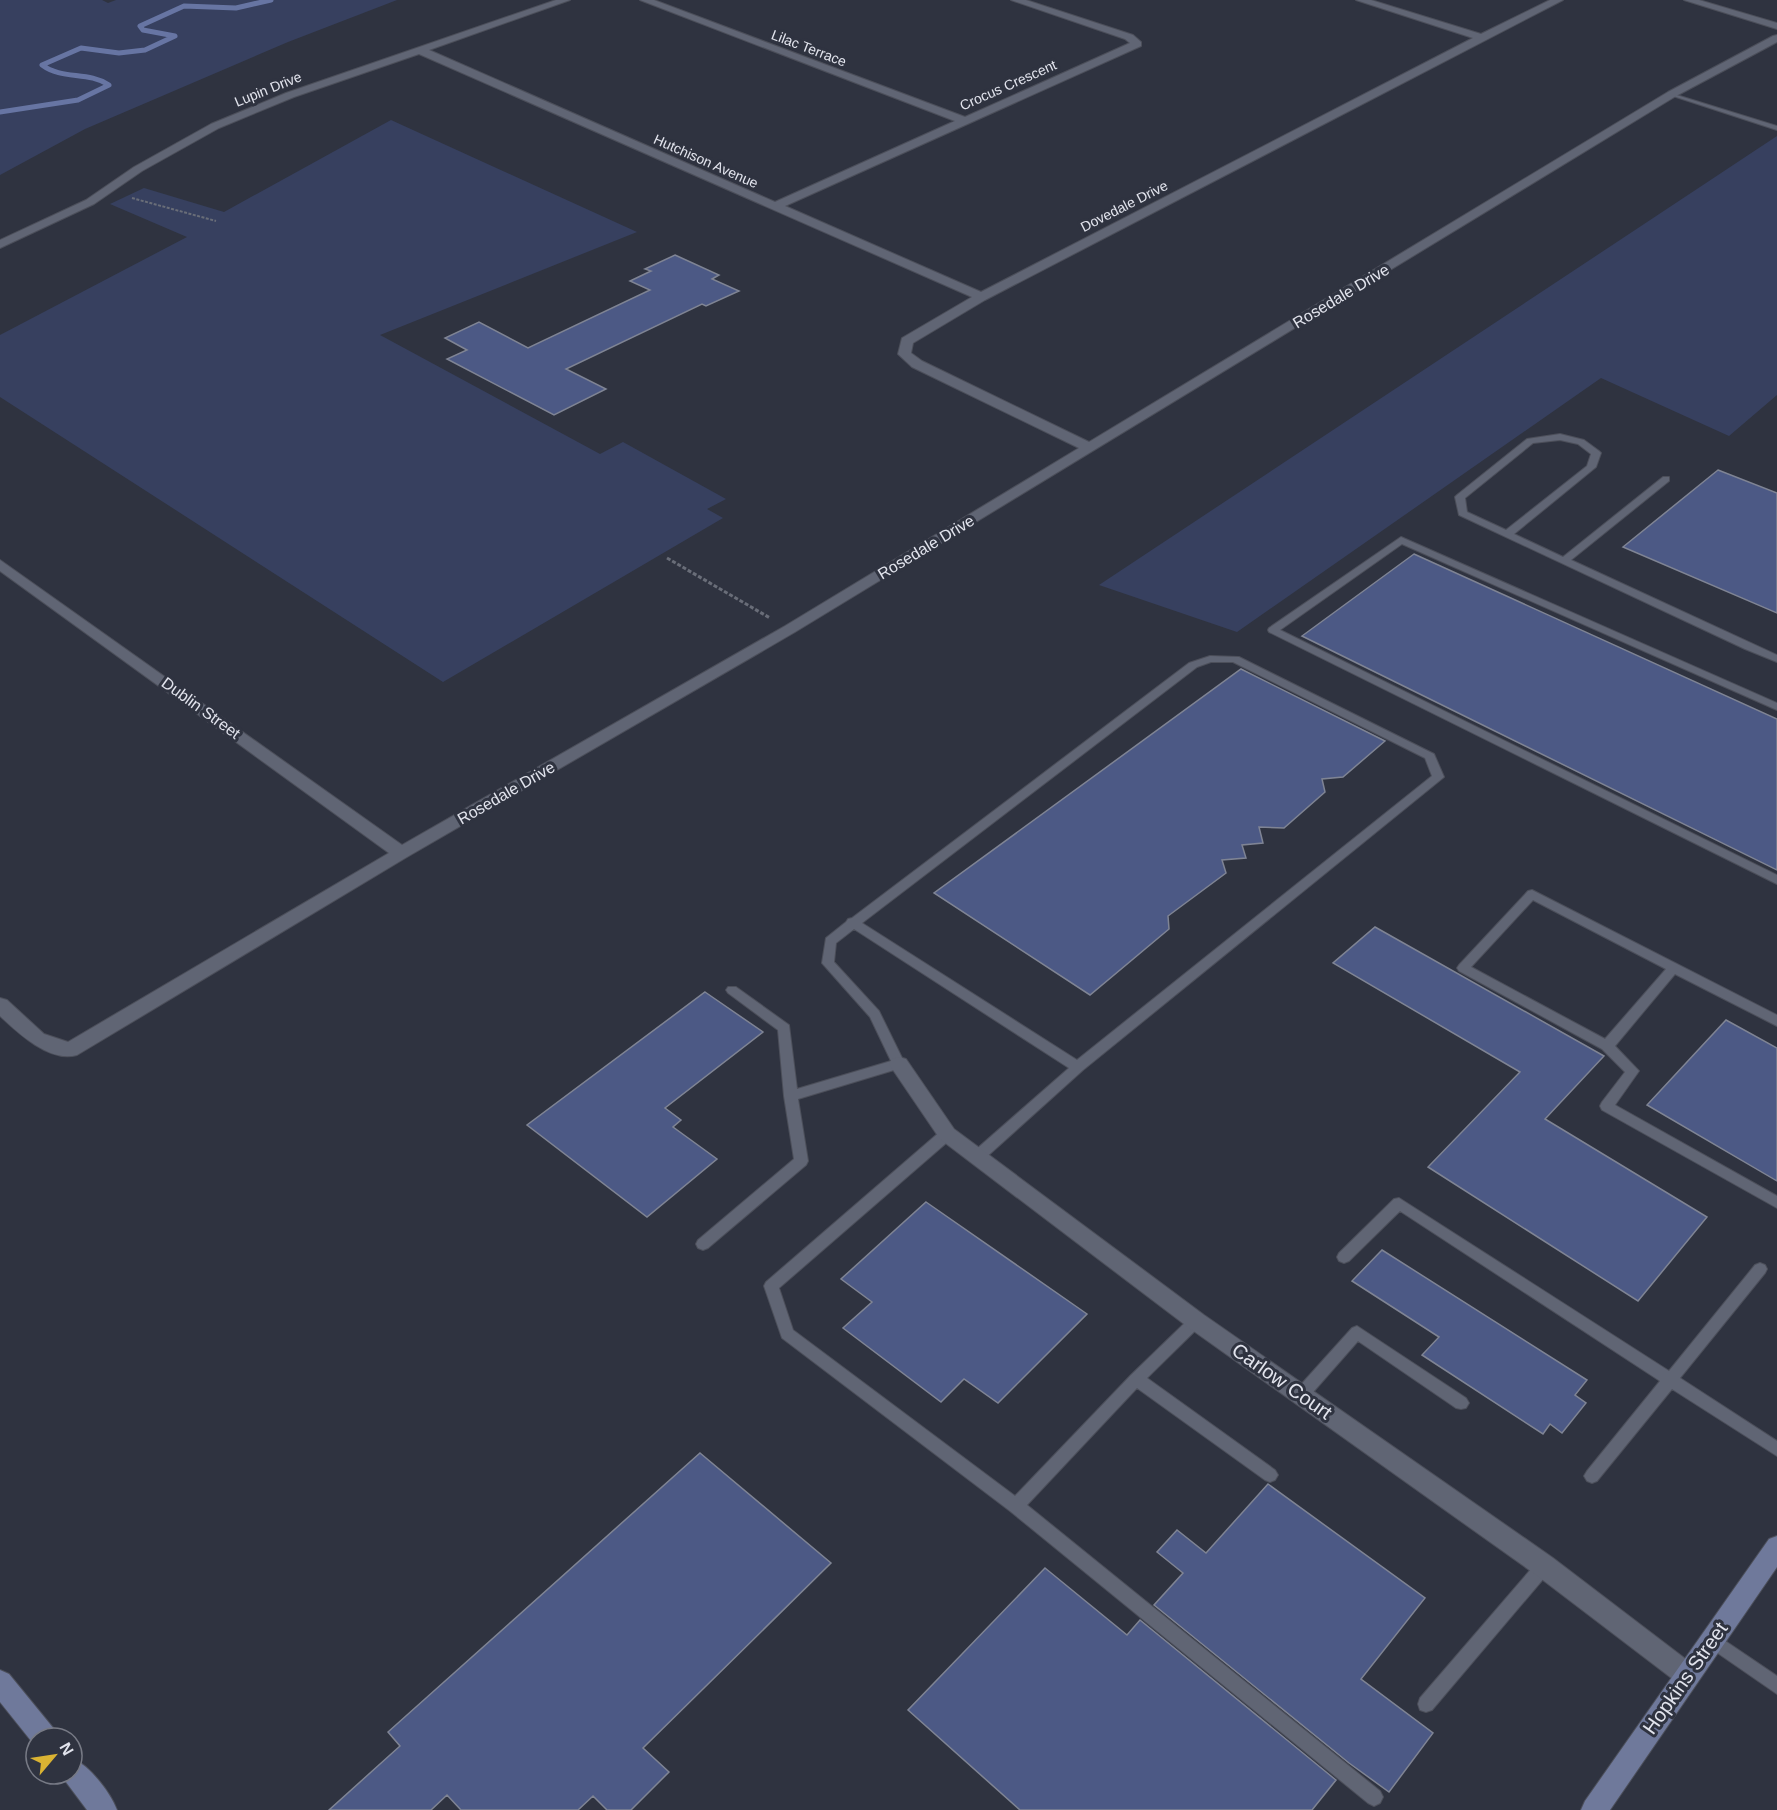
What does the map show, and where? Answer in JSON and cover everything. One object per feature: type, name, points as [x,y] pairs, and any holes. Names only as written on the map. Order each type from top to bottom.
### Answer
[{"type":"main road","name":"Hopkins Street","points":[[1594,1810],[1777,1547]]},
{"type":"main road","points":[[0,1682],[35,1726]]},
{"type":"main road","points":[[84,1786],[104,1810]]},
{"type":"street","name":"Lupin Drive","points":[[0,244],[90,202],[138,169],[215,126],[290,95],[564,0]]},
{"type":"street","name":"Lilac Terrace","points":[[645,0],[964,121]]},
{"type":"street","name":"Crocus Crescent","points":[[774,207],[1137,44],[1129,37],[1016,0]]},
{"type":"street","points":[[1361,0],[1482,37]]},
{"type":"street","name":"Dovedale Drive","points":[[1091,448],[917,363],[904,354],[907,341],[981,297],[1557,0]]},
{"type":"street","points":[[1689,0],[1777,26]]},
{"type":"street","name":"Rosedale Drive","points":[[0,1005],[37,1039],[70,1050],[401,853],[790,629],[1672,94],[1777,38]]},
{"type":"street","name":"Hutchison Avenue","points":[[420,50],[981,297]]},
{"type":"street","name":"Dublin Street","points":[[0,564],[401,853]]},
{"type":"street","name":"Carlow Court","points":[[899,1064],[947,1134],[1196,1322],[1302,1394],[1544,1566],[1687,1676]]},
{"type":"lane","points":[[1672,94],[1777,128]]},
{"type":"lane","points":[[1507,534],[1591,467],[1596,453],[1581,442],[1560,437],[1530,441],[1460,496],[1462,513],[1564,561],[1777,659]]},
{"type":"lane","points":[[1564,561],[1666,478]]},
{"type":"lane","points":[[1777,707],[1401,540],[1273,630],[1777,880]]},
{"type":"lane","points":[[791,1096],[899,1064],[875,1014],[828,963],[830,940],[1193,665],[1210,659],[1235,658],[1430,756],[1438,777],[1078,1067],[977,1157]]},
{"type":"lane","points":[[1777,1021],[1532,894],[1462,968],[1607,1046],[1632,1071],[1607,1106],[1777,1203]]},
{"type":"lane","points":[[852,922],[1078,1067]]},
{"type":"lane","points":[[1607,1046],[1674,967]]},
{"type":"lane","points":[[703,1244],[801,1161],[784,1028],[732,990]]},
{"type":"lane","points":[[947,1134],[771,1286],[787,1334],[1016,1506],[1374,1797]]},
{"type":"lane","points":[[1344,1257],[1399,1203],[1777,1449]]},
{"type":"lane","points":[[1592,1476],[1760,1269]]},
{"type":"lane","points":[[1016,1506],[1136,1379],[1196,1322]]},
{"type":"lane","points":[[1302,1394],[1357,1332],[1461,1403]]},
{"type":"lane","points":[[1136,1379],[1270,1475]]},
{"type":"lane","points":[[1426,1704],[1544,1566]]},
{"type":"lane","points":[[1712,1640],[1777,1686]]},
{"type":"path","points":[[106,191],[216,221]]},
{"type":"path","points":[[667,558],[790,629]]},
{"type":"shaded area","points":[[0,0],[102,0],[108,3],[116,0],[397,0],[288,42],[85,129],[0,175]]},
{"type":"shaded area","points":[[391,120],[637,232],[380,335],[600,454],[623,442],[726,499],[707,509],[723,518],[443,682],[0,397],[0,335],[187,237],[110,204],[144,188],[224,212]]},
{"type":"shaded area","points":[[1777,136],[1777,395],[1729,436],[1601,378],[1237,632],[1099,585]]},
{"type":"building","points":[[675,255],[719,275],[712,279],[739,291],[706,306],[702,304],[566,369],[606,389],[554,415],[447,359],[467,350],[445,338],[479,322],[528,348],[650,290],[630,281],[651,271],[645,269]]},
{"type":"building","points":[[1718,470],[1777,493],[1777,613],[1623,547]]},
{"type":"building","points":[[1414,554],[1777,719],[1777,870],[1302,636]]},
{"type":"building","points":[[1241,669],[1385,741],[1343,777],[1322,779],[1325,792],[1284,828],[1259,827],[1263,843],[1242,845],[1246,858],[1222,860],[1226,873],[1168,916],[1169,929],[1090,995],[934,893]]},
{"type":"building","points":[[1375,927],[1604,1056],[1545,1119],[1707,1217],[1638,1301],[1428,1167],[1520,1072],[1333,963]]},
{"type":"building","points":[[705,992],[763,1032],[665,1108],[681,1120],[673,1127],[717,1159],[647,1217],[527,1125]]},
{"type":"building","points":[[1726,1020],[1777,1048],[1777,1181],[1647,1105]]},
{"type":"building","points":[[926,1202],[1087,1314],[998,1403],[964,1379],[941,1402],[843,1328],[872,1302],[841,1279]]},
{"type":"building","points":[[1382,1250],[1587,1380],[1575,1395],[1586,1403],[1562,1433],[1550,1424],[1543,1434],[1422,1355],[1439,1337],[1352,1281]]},
{"type":"building","points":[[700,1453],[831,1563],[643,1748],[669,1772],[631,1810],[607,1810],[593,1796],[578,1810],[461,1810],[447,1795],[431,1810],[329,1810],[400,1746],[388,1732]]},
{"type":"building","points":[[1268,1484],[1425,1598],[1361,1679],[1433,1733],[1389,1792],[1349,1763],[1154,1605],[1183,1573],[1157,1552],[1177,1530],[1206,1553]]},
{"type":"building","points":[[1045,1568],[1127,1635],[1140,1620],[1336,1780],[1312,1810],[1020,1810],[908,1710]]},
{"type":"waterway","points":[[0,112],[78,100],[109,85],[92,78],[50,70],[42,65],[81,48],[119,53],[145,50],[175,36],[143,30],[140,26],[184,6],[236,8],[271,0]]}]
